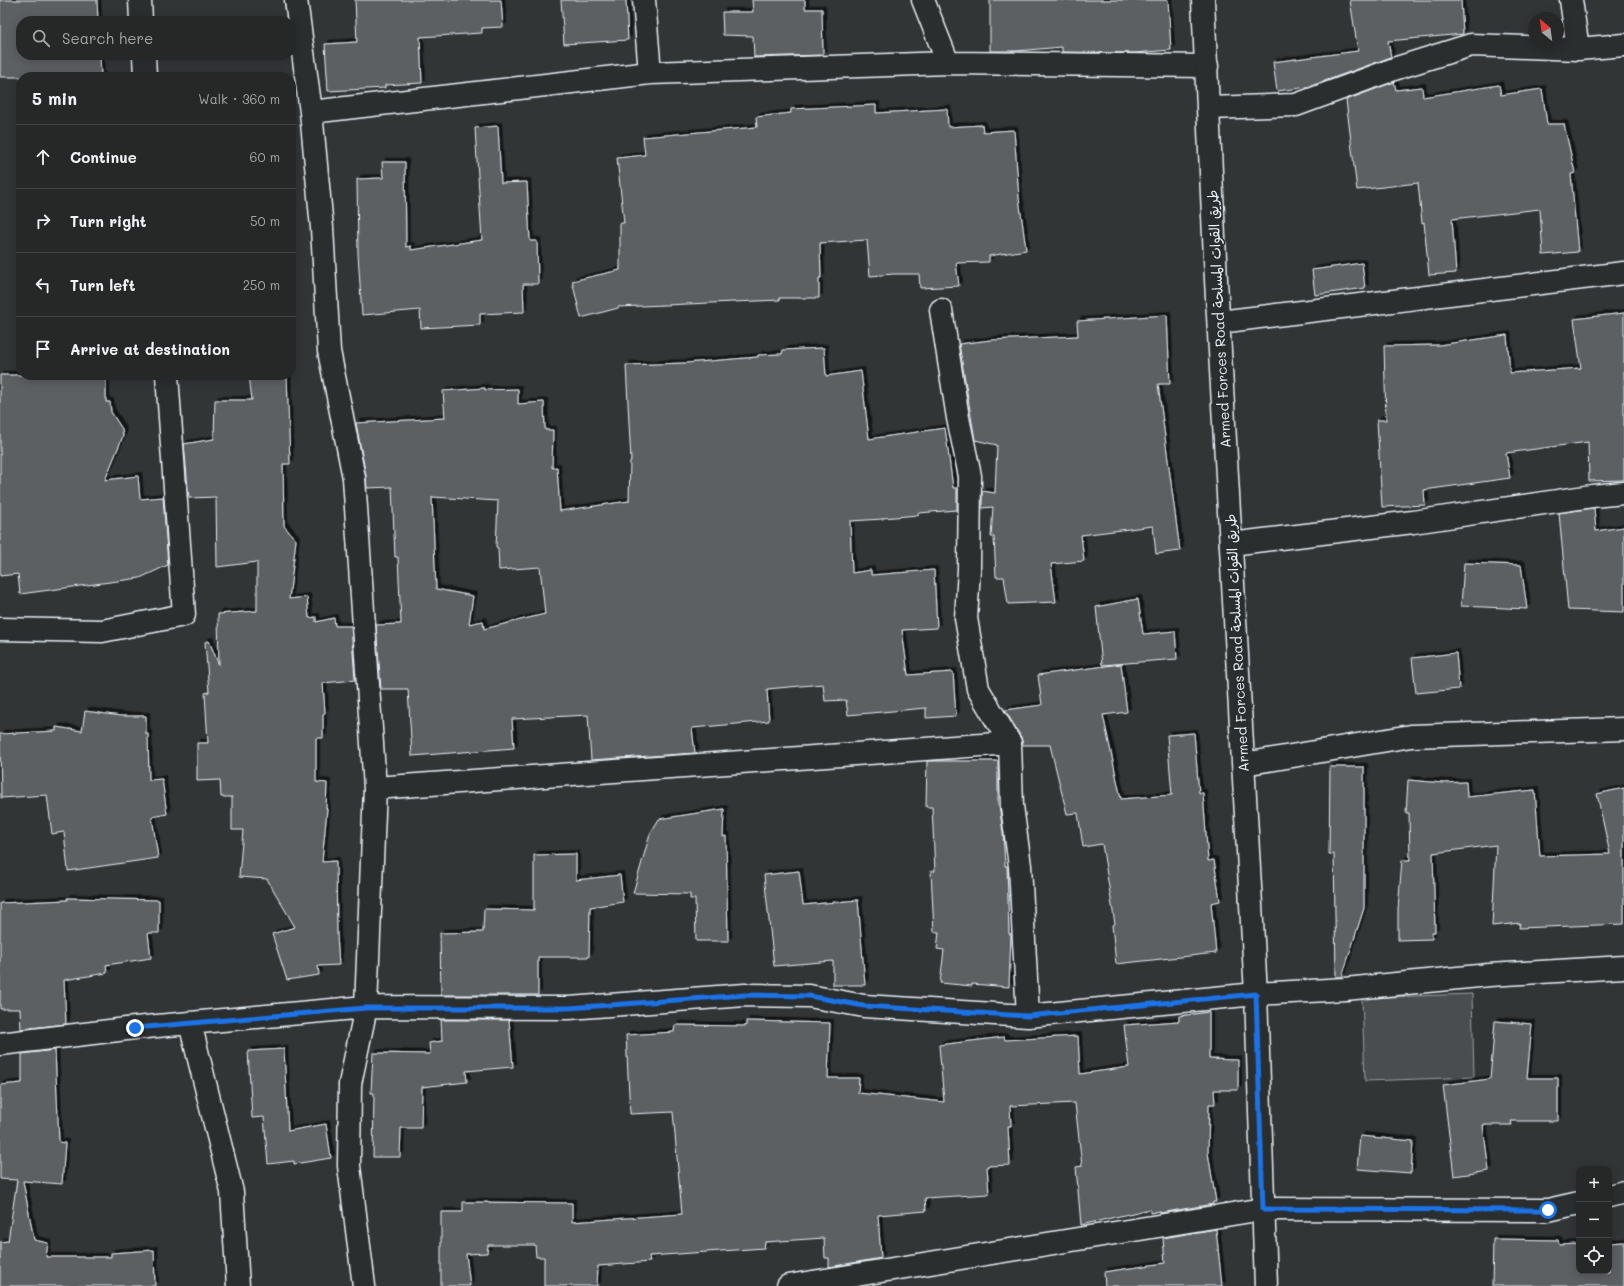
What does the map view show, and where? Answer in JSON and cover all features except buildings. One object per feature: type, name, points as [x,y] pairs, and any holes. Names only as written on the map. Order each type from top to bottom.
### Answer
[{"type":"street","points":[[140,0],[141,16]]},
{"type":"street","points":[[296,0],[311,112],[322,228],[329,351],[354,478],[375,788],[366,1008],[350,1084],[349,1166],[364,1286]]},
{"type":"street","points":[[644,0],[650,73]]},
{"type":"street","points":[[923,0],[948,63]]},
{"type":"street","name":"Armed Forces Road طريق القوات المسلحة","points":[[1203,0],[1256,994],[1266,1286]]},
{"type":"street","points":[[1571,0],[1578,49]]},
{"type":"street","points":[[1209,108],[1296,105],[1397,68],[1471,45],[1578,49],[1624,45]]},
{"type":"street","points":[[144,60],[145,72]]},
{"type":"street","points":[[311,112],[650,73],[948,63],[1207,66]]},
{"type":"street","points":[[1219,322],[1624,273]]},
{"type":"street","points":[[941,310],[958,418],[970,476],[969,570],[966,618],[978,689],[1010,743],[1012,806],[1020,866],[1028,1016]]},
{"type":"street","points":[[0,629],[102,631],[184,615],[167,380]]},
{"type":"street","points":[[1231,544],[1414,522],[1592,496],[1624,493]]},
{"type":"street","points":[[1244,764],[1411,736],[1624,729]]},
{"type":"street","points":[[375,788],[1010,743]]},
{"type":"street","points":[[0,1044],[190,1023],[366,1008],[569,1008],[745,995],[809,996],[864,1006],[1028,1016],[1256,994],[1344,989],[1489,975],[1624,967]]},
{"type":"street","points":[[190,1023],[232,1192],[238,1286]]},
{"type":"street","points":[[1612,1195],[1624,1192]]},
{"type":"street","points":[[788,1286],[1263,1209],[1548,1210],[1576,1204]]},
{"type":"shaded area","points":[[1472,994],[1474,1077],[1365,1081],[1362,998]]},
{"type":"route","points":[[135,1028],[366,1008],[569,1008],[745,995],[809,996],[864,1006],[1028,1016],[1256,994],[1263,1209],[1548,1210]]}]
